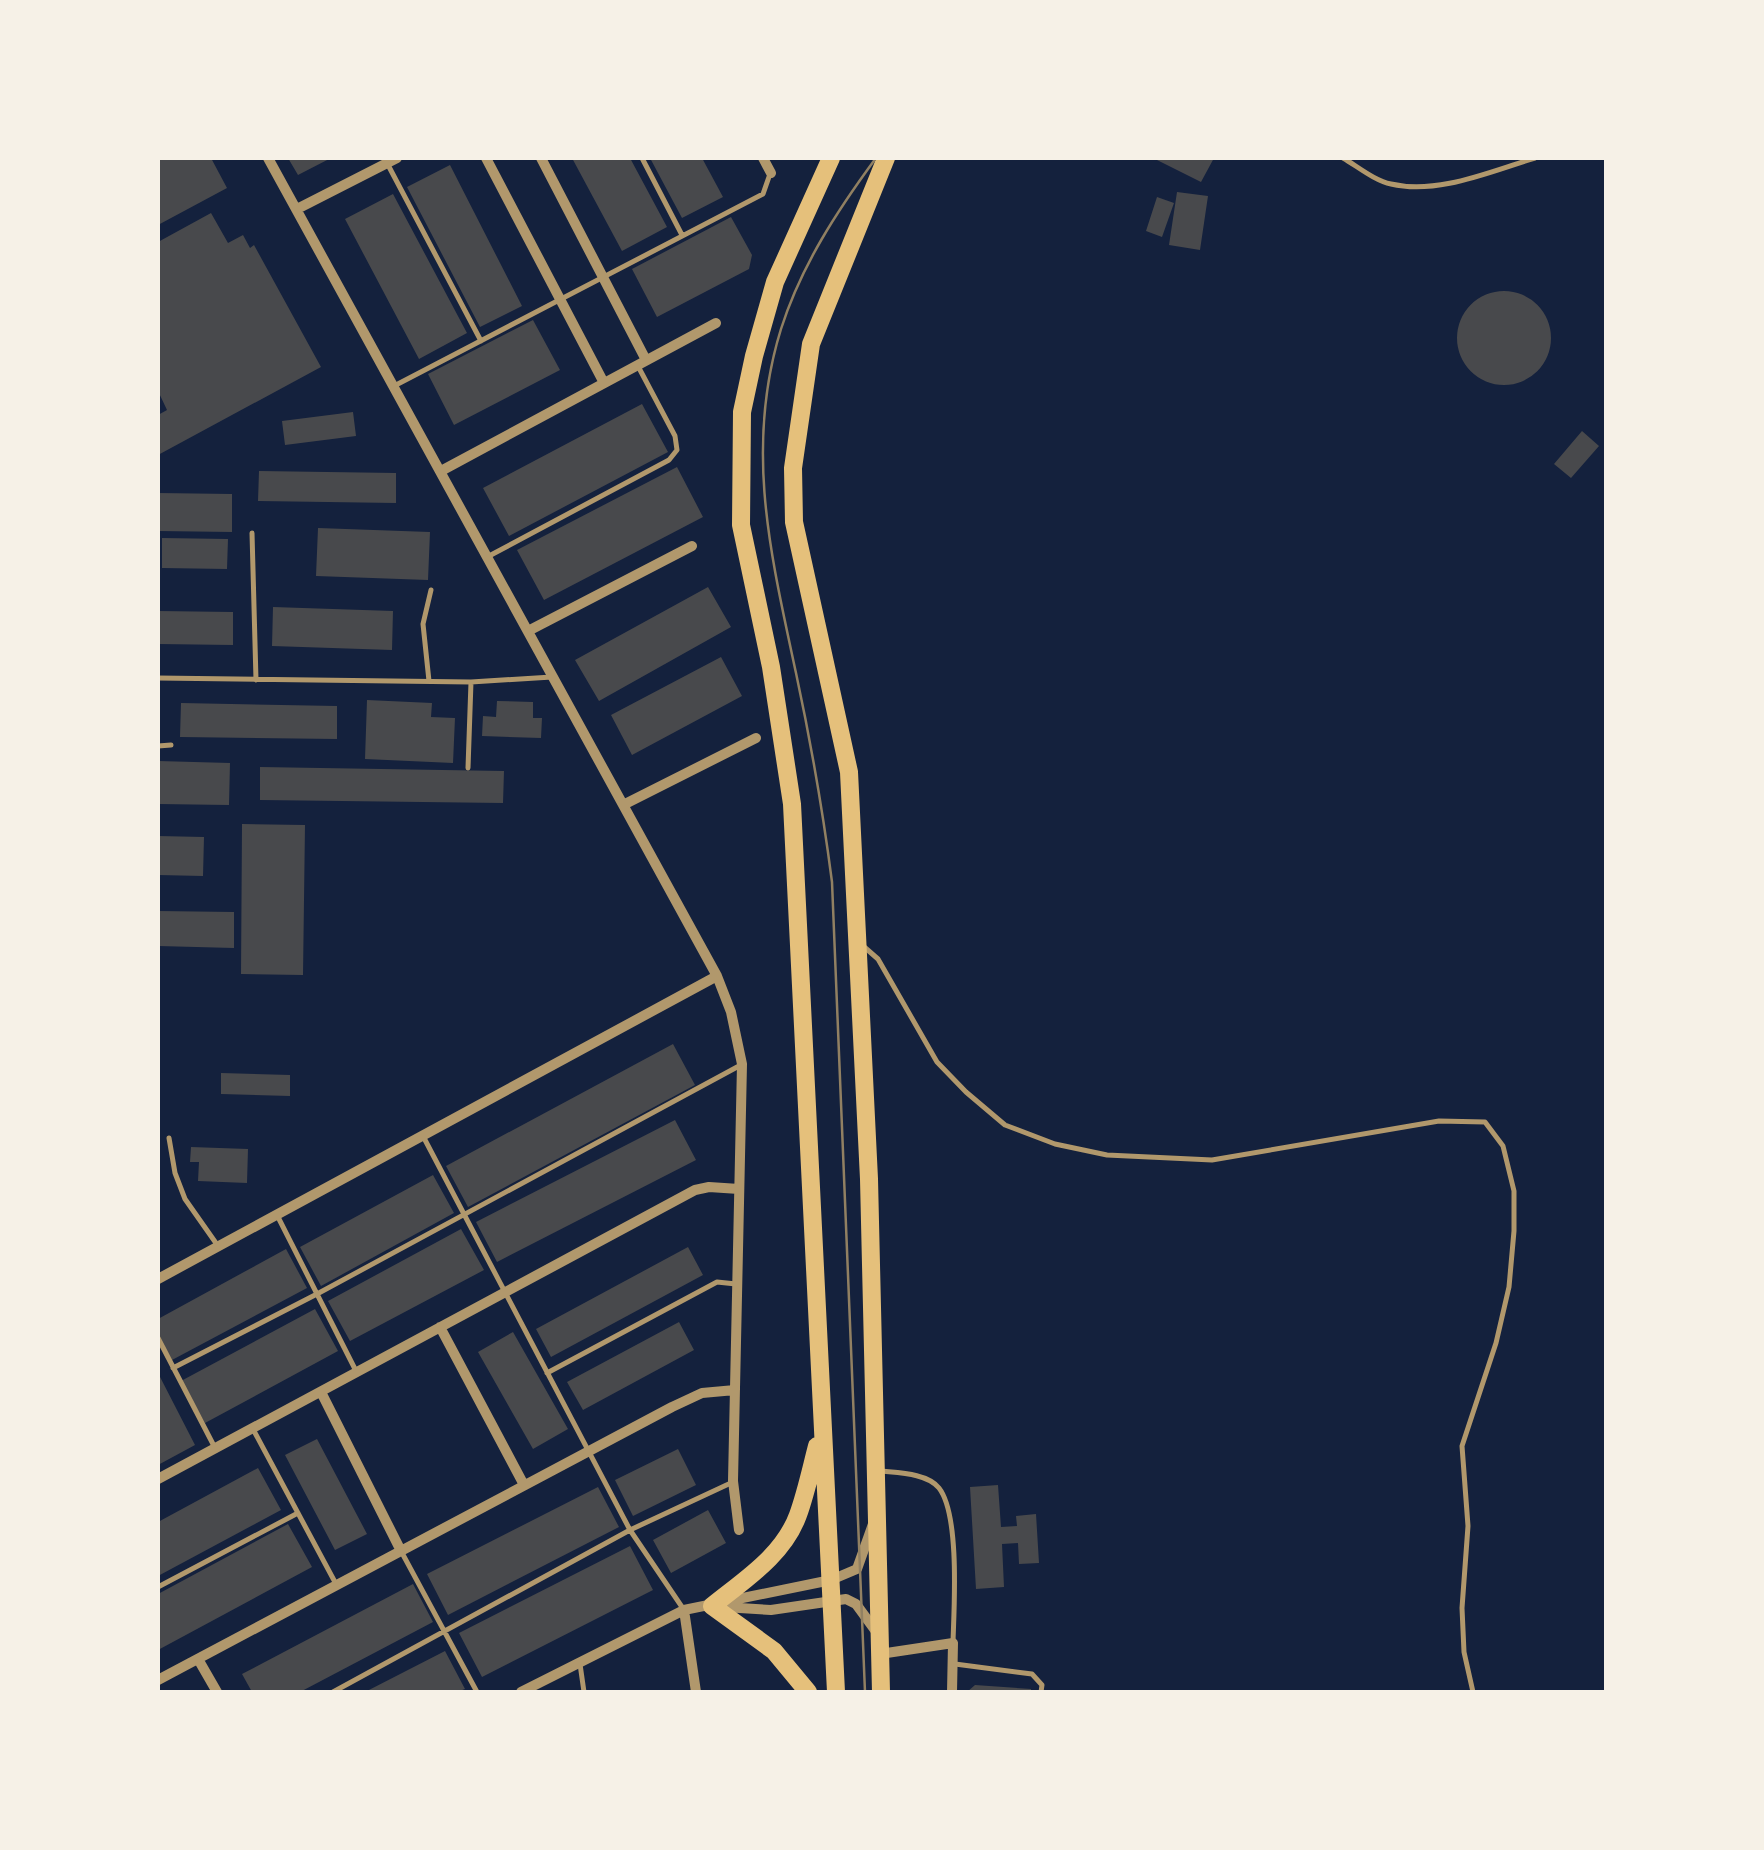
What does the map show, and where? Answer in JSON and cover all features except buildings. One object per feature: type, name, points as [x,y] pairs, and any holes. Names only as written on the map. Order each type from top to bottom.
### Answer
[{"type":"highway","points":[[831,158],[776,282],[742,412],[740,462],[741,525],[771,667],[792,804],[836,1692]]},
{"type":"highway","points":[[881,1692],[869,1179],[849,772],[794,522],[793,468],[812,344],[886,158]]},
{"type":"highway","points":[[808,1692],[774,1651],[712,1606],[768,1561],[788,1536],[798,1516],[821,1431]]},
{"type":"street","points":[[268,158],[718,976],[742,1064],[733,1481],[739,1530]]},
{"type":"street","points":[[486,158],[604,384]]},
{"type":"street","points":[[540,158],[603,277],[642,363]]},
{"type":"street","points":[[763,158],[770,172]]},
{"type":"street","points":[[297,209],[392,160]]},
{"type":"street","points":[[441,472],[716,322]]},
{"type":"street","points":[[530,630],[692,546]]},
{"type":"street","points":[[625,804],[756,738]]},
{"type":"street","points":[[158,1279],[718,976]]},
{"type":"street","points":[[158,1479],[694,1190],[739,1189]]},
{"type":"street","points":[[440,1327],[524,1485]]},
{"type":"street","points":[[158,1680],[702,1393],[735,1390]]},
{"type":"street","points":[[320,1392],[401,1551]]},
{"type":"street","points":[[521,1692],[684,1610],[831,1580],[857,1569],[878,1508]]},
{"type":"street","points":[[712,1606],[771,1610],[846,1599],[869,1618],[879,1646],[953,1643],[952,1692]]},
{"type":"street","points":[[684,1610],[696,1692]]},
{"type":"street","points":[[198,1659],[217,1692]]},
{"type":"lane","points":[[642,158],[683,236]]},
{"type":"lane","points":[[1343,158],[1388,184],[1422,187],[1536,158]]},
{"type":"lane","points":[[392,160],[481,340]]},
{"type":"lane","points":[[394,386],[763,194],[770,172]]},
{"type":"lane","points":[[488,556],[669,460],[677,450],[675,436],[642,363]]},
{"type":"lane","points":[[252,533],[256,680]]},
{"type":"lane","points":[[429,681],[423,624],[432,590]]},
{"type":"lane","points":[[158,678],[472,682],[555,676]]},
{"type":"lane","points":[[468,768],[472,682]]},
{"type":"lane","points":[[158,746],[171,745]]},
{"type":"lane","points":[[855,939],[878,960],[937,1062],[966,1092],[1005,1126],[1055,1144],[1107,1155],[1212,1160],[1381,1130],[1439,1122],[1485,1122],[1503,1146],[1514,1191],[1514,1211],[1509,1287],[1496,1343],[1462,1446],[1468,1526],[1463,1637],[1472,1692]]},
{"type":"lane","points":[[173,1368],[742,1064]]},
{"type":"lane","points":[[422,1136],[630,1530],[684,1610]]},
{"type":"lane","points":[[169,1138],[175,1174],[185,1199],[218,1246]]},
{"type":"lane","points":[[276,1214],[356,1372]]},
{"type":"lane","points":[[548,1373],[717,1282],[738,1284]]},
{"type":"lane","points":[[158,1338],[214,1448]]},
{"type":"lane","points":[[253,1428],[336,1586]]},
{"type":"lane","points":[[878,1470],[925,1478],[939,1487],[946,1505],[955,1568],[953,1643]]},
{"type":"lane","points":[[333,1692],[630,1530],[733,1481]]},
{"type":"lane","points":[[158,1587],[298,1513]]},
{"type":"lane","points":[[401,1551],[477,1692]]},
{"type":"lane","points":[[579,1661],[584,1692]]},
{"type":"lane","points":[[952,1664],[1032,1674],[1042,1685],[1042,1692]]},
{"type":"tram line","points":[[865,1692],[832,882],[812,751],[778,587],[765,502],[763,459],[770,373],[789,306],[821,240],[876,158]]}]
